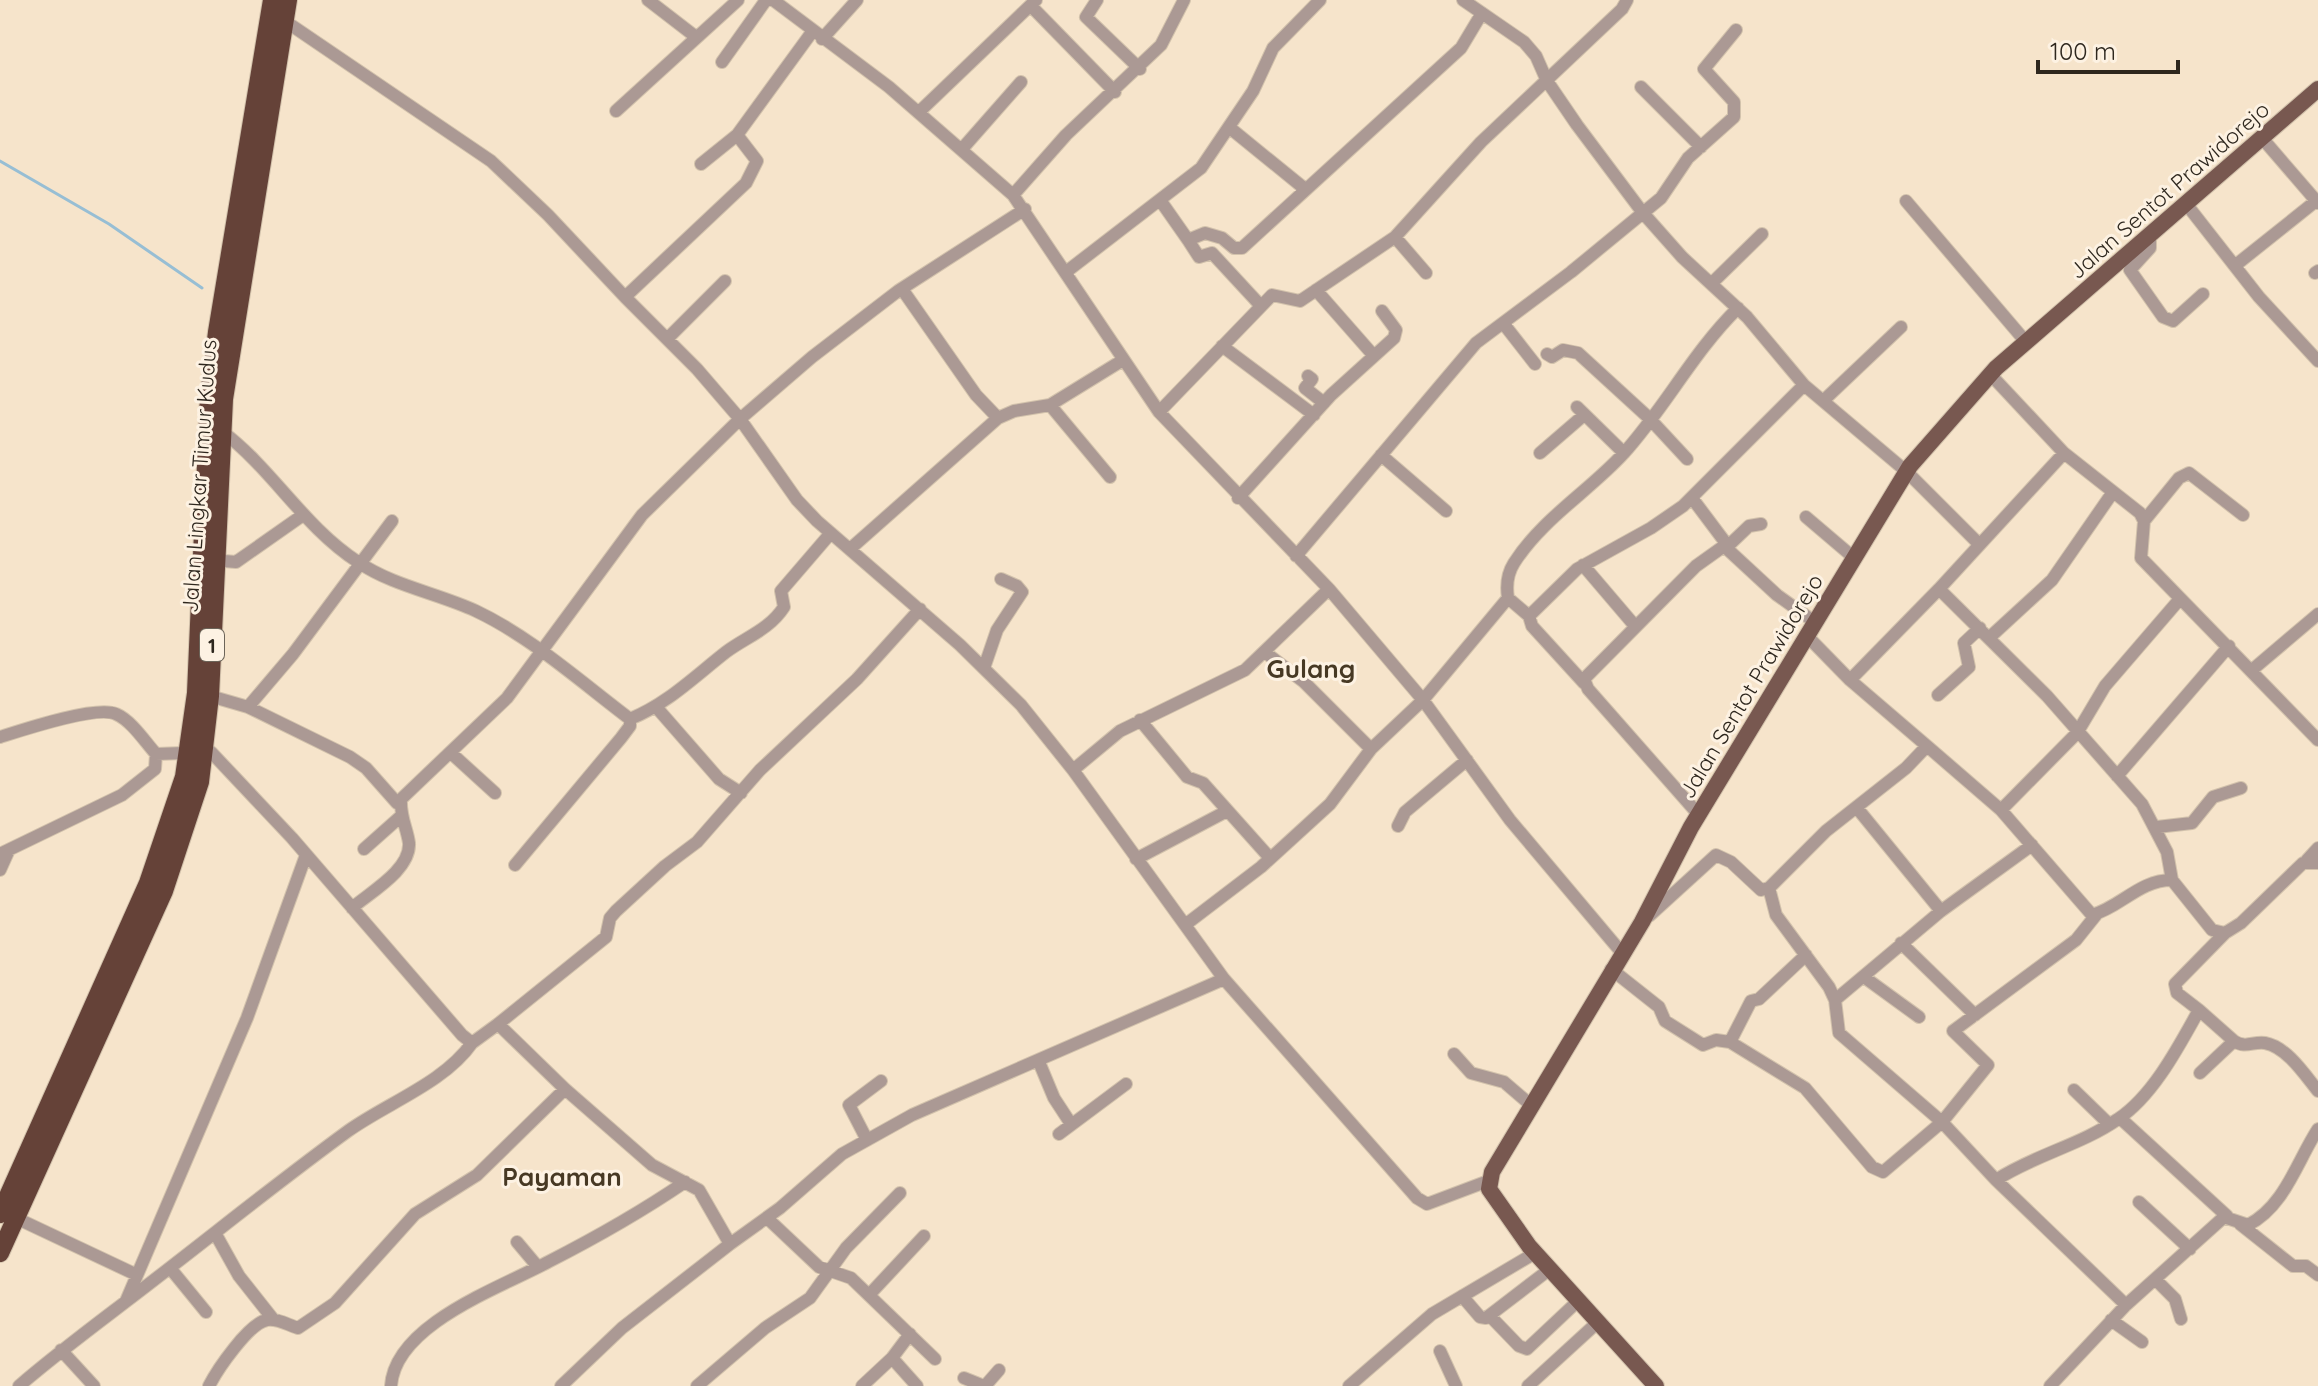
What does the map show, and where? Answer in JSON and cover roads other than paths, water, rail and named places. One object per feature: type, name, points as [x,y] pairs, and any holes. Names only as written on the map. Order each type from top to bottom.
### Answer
[{"type":"highway","name":"Jalan Lingkar Timur Kudus","points":[[0,1253],[8,1216],[183,842],[196,693],[209,396],[230,301],[272,0]]},
{"type":"highway","name":"Jalan Lingkar Timur Kudus","points":[[235,269],[288,0]]},
{"type":"highway","name":"Jalan Lingkar Timur Kudus","points":[[189,748],[210,696],[230,301]]},
{"type":"main road","name":"Jalan Sentot Prawidorejo","points":[[1488,1181],[1611,969],[1642,922],[1699,815],[1907,472],[1990,374],[2318,89]]},
{"type":"main road","points":[[1488,1181],[1489,1189],[1535,1253],[1656,1386]]},
{"type":"street","points":[[648,0],[696,37]]},
{"type":"street","points":[[616,111],[738,0]]},
{"type":"street","points":[[722,62],[766,0]]},
{"type":"street","points":[[773,0],[919,112],[1013,195],[1159,412],[1238,498],[1329,589],[1423,700],[1510,820],[1622,953]]},
{"type":"street","points":[[701,164],[737,135],[817,36],[857,0]]},
{"type":"street","points":[[1097,0],[1086,17],[1140,69]]},
{"type":"street","points":[[1013,195],[1066,135],[1140,69],[1161,45],[1184,0]]},
{"type":"street","points":[[1066,272],[1201,168],[1230,128],[1273,48],[1320,0]]},
{"type":"street","points":[[1463,0],[1524,42],[1536,56],[1547,81],[1643,213],[1682,257],[1738,308],[1804,385],[1907,472],[1979,544]]},
{"type":"street","points":[[1159,412],[1272,295],[1294,302],[1395,237],[1481,142],[1622,9],[1627,0]]},
{"type":"street","points":[[919,112],[1033,3],[1115,92]]},
{"type":"street","points":[[1188,240],[1205,233],[1222,238],[1237,250],[1461,48],[1482,13]]},
{"type":"street","points":[[285,21],[491,161],[548,215],[740,419],[797,500],[830,534],[920,609],[1021,705],[1073,770],[1224,979],[1417,1198],[1427,1204],[1438,1202],[1488,1181]]},
{"type":"street","points":[[1296,556],[1335,514],[1476,343],[1643,213],[1672,186],[1680,168],[1734,117],[1734,102],[1704,69],[1736,30]]},
{"type":"street","points":[[962,149],[1021,82]]},
{"type":"street","points":[[1641,87],[1701,147]]},
{"type":"street","points":[[1230,128],[1305,189]]},
{"type":"street","points":[[625,297],[746,183],[755,168],[756,156],[737,135]]},
{"type":"street","points":[[2237,264],[2317,202],[2262,138]]},
{"type":"street","points":[[1160,200],[1199,257],[1212,253],[1261,306]]},
{"type":"street","points":[[1906,201],[2026,342]]},
{"type":"street","points":[[2187,205],[2237,264],[2259,297],[2318,361]]},
{"type":"street","points":[[210,696],[248,707],[350,757],[366,768],[392,800],[401,800],[507,698],[543,654],[642,515],[740,419],[812,357],[902,289],[1025,209]]},
{"type":"street","points":[[1712,283],[1762,234]]},
{"type":"street","points":[[1395,237],[1426,273]]},
{"type":"street","points":[[2150,238],[2150,248],[2130,270],[2163,317],[2173,321],[2203,294]]},
{"type":"street","points":[[667,339],[725,281]]},
{"type":"street","points":[[902,289],[976,395],[998,418]]},
{"type":"street","points":[[1316,290],[1374,356]]},
{"type":"street","points":[[1185,925],[1270,858],[1343,791],[1371,749],[1423,700],[1508,598],[1508,577],[1529,544],[1624,453],[1715,330],[1738,308]]},
{"type":"street","points":[[1238,498],[1324,403],[1397,333],[1382,311]]},
{"type":"street","points":[[1503,323],[1535,364]]},
{"type":"street","points":[[1823,401],[1901,327]]},
{"type":"street","points":[[1222,346],[1314,415]]},
{"type":"street","points":[[1547,354],[1552,357],[1563,350],[1578,353],[1649,418],[1687,459]]},
{"type":"street","points":[[850,549],[998,418],[1014,411],[1050,405],[1123,360]]},
{"type":"street","points":[[1990,374],[2064,453],[2140,513],[2144,521],[2141,558],[2318,740]]},
{"type":"street","points":[[1308,376],[1312,379],[1305,388],[1324,403]]},
{"type":"street","points":[[1529,616],[1583,565],[1651,528],[1692,498],[1804,385]]},
{"type":"street","points":[[1050,405],[1110,477]]},
{"type":"street","points":[[1540,453],[1580,411],[1624,453]]},
{"type":"street","points":[[223,432],[267,472],[303,515],[358,562],[477,612],[543,654],[630,719]]},
{"type":"street","points":[[1850,680],[2064,453]]},
{"type":"street","points":[[1381,455],[1446,511]]},
{"type":"street","points":[[2144,521],[2179,478],[2189,473],[2243,515]]},
{"type":"street","points":[[1938,695],[1969,667],[1964,643],[1985,632],[2052,580],[2113,492]]},
{"type":"street","points":[[1692,498],[1728,546],[1812,630],[1850,680],[2001,810],[2088,913],[2096,915]]},
{"type":"street","points":[[215,554],[224,561],[236,562],[303,515]]},
{"type":"street","points":[[1806,517],[1853,557]]},
{"type":"street","points":[[248,707],[293,654],[358,562],[392,521]]},
{"type":"street","points":[[1584,683],[1587,675],[1696,566],[1717,549],[1728,546],[1749,526],[1761,524]]},
{"type":"street","points":[[630,719],[657,708],[729,650],[778,616],[784,607],[781,591],[830,534]]},
{"type":"street","points":[[1583,565],[1635,626]]},
{"type":"street","points":[[984,668],[997,630],[1022,592],[1017,586],[1001,579]]},
{"type":"street","points":[[1073,770],[1108,739],[1140,720],[1226,681],[1266,653],[1300,613],[1329,589]]},
{"type":"street","points":[[1939,589],[1985,632],[2117,776],[2157,827],[2171,864],[2172,880],[2212,930],[2225,933]]},
{"type":"street","points":[[1508,598],[1529,616],[1532,626],[1699,815]]},
{"type":"street","points":[[2001,810],[2077,733],[2105,686],[2179,600]]},
{"type":"street","points":[[19,1386],[61,1350],[378,1110],[398,1101],[438,1073],[606,937],[610,918],[616,911],[665,866],[697,842],[741,793],[876,659],[920,609]]},
{"type":"street","points":[[2252,670],[2318,614]]},
{"type":"street","points":[[2117,776],[2229,646]]},
{"type":"street","points":[[1266,653],[1304,682],[1371,749]]},
{"type":"street","points":[[657,708],[719,779],[741,793]]},
{"type":"street","points":[[0,737],[38,723],[110,712],[123,719],[156,754],[155,769],[122,795],[4,852],[0,870]]},
{"type":"street","points":[[515,865],[621,738],[630,726],[630,719]]},
{"type":"street","points":[[1140,720],[1187,777],[1203,783],[1270,858]]},
{"type":"street","points":[[1642,922],[1716,855],[1731,862],[1761,890],[1769,888],[1826,831],[1906,768],[1927,746]]},
{"type":"street","points":[[156,754],[189,748],[223,761],[472,1043]]},
{"type":"street","points":[[451,753],[495,793]]},
{"type":"street","points":[[1398,826],[1405,812],[1467,760]]},
{"type":"street","points":[[2157,827],[2192,823],[2213,797],[2241,788]]},
{"type":"street","points":[[352,908],[405,860],[409,843],[400,817],[401,800]]},
{"type":"street","points":[[1857,808],[1941,911]]},
{"type":"street","points":[[1136,859],[1227,811]]},
{"type":"street","points":[[364,849],[400,817]]},
{"type":"street","points":[[1835,1000],[1941,911],[2032,845]]},
{"type":"street","points":[[2318,848],[2312,862],[2225,933],[2175,984],[2177,993],[2234,1041],[2245,1046],[2261,1042],[2282,1051],[2318,1091]]},
{"type":"street","points":[[125,1303],[247,1018],[306,855]]},
{"type":"street","points":[[1611,969],[1659,1007],[1665,1021],[1703,1045],[1716,1040],[1730,1042],[1805,1088],[1877,1171],[1887,1171],[1942,1122],[1988,1065],[1953,1031],[2076,940],[2096,915],[2128,893],[2159,880],[2172,880]]},
{"type":"street","points":[[1769,888],[1776,915],[1835,1000],[1839,1033],[1942,1122],[1996,1180],[2126,1305]]},
{"type":"street","points":[[1901,943],[1975,1015]]},
{"type":"street","points":[[1730,1042],[1751,1001],[1759,999],[1806,955]]},
{"type":"street","points":[[1864,977],[1919,1017]]},
{"type":"street","points":[[561,1386],[622,1328],[767,1218],[842,1154],[912,1115],[1224,979]]},
{"type":"street","points":[[1996,1180],[2115,1121],[2160,1071],[2199,1010]]},
{"type":"street","points":[[498,1024],[565,1089],[652,1165],[699,1190],[730,1244]]},
{"type":"street","points":[[2200,1073],[2234,1041]]},
{"type":"street","points":[[1454,1054],[1471,1073],[1504,1082],[1532,1106]]},
{"type":"street","points":[[1039,1062],[1054,1098],[1071,1124]]},
{"type":"street","points":[[867,1140],[849,1105],[881,1081]]},
{"type":"street","points":[[1059,1134],[1126,1084]]},
{"type":"street","points":[[215,1233],[239,1276],[273,1319],[298,1328],[335,1303],[415,1214],[477,1175],[565,1089]]},
{"type":"street","points":[[2074,1090],[2227,1216],[2293,1266],[2306,1266],[2318,1275]]},
{"type":"street","points":[[2240,1224],[2253,1223],[2274,1202],[2295,1175],[2318,1129]]},
{"type":"street","points":[[391,1386],[403,1355],[420,1336],[479,1294],[538,1267],[646,1209],[685,1182]]},
{"type":"street","points":[[697,1386],[765,1328],[810,1298],[831,1269],[900,1193]]},
{"type":"street","points":[[2139,1202],[2190,1249]]},
{"type":"street","points":[[8,1216],[137,1275]]},
{"type":"street","points":[[2050,1386],[2126,1305],[2227,1216]]},
{"type":"street","points":[[767,1218],[819,1267],[851,1278],[935,1359]]},
{"type":"street","points":[[869,1295],[924,1236]]},
{"type":"street","points":[[517,1242],[538,1267]]},
{"type":"street","points":[[1349,1386],[1432,1314],[1535,1253]]},
{"type":"street","points":[[170,1268],[206,1312]]},
{"type":"street","points":[[1462,1296],[1480,1317],[1490,1316],[1550,1269]]},
{"type":"street","points":[[2155,1279],[2175,1299],[2181,1319]]},
{"type":"street","points":[[1490,1316],[1519,1346],[1527,1349],[1579,1300]]},
{"type":"street","points":[[209,1386],[218,1368],[259,1323],[273,1319]]},
{"type":"street","points":[[2111,1320],[2142,1342]]},
{"type":"street","points":[[1528,1386],[1598,1322]]},
{"type":"street","points":[[862,1386],[892,1358],[910,1334]]},
{"type":"street","points":[[61,1350],[94,1386]]},
{"type":"street","points":[[1440,1351],[1456,1386]]},
{"type":"street","points":[[892,1358],[917,1386]]},
{"type":"street","points":[[964,1378],[984,1386],[999,1370]]},
{"type":"waterway","points":[[0,161],[109,224],[202,288]]},
{"type":"district","name":"Gulang","points":[[1311,668]]},
{"type":"district","name":"Payaman","points":[[562,1176]]}]
